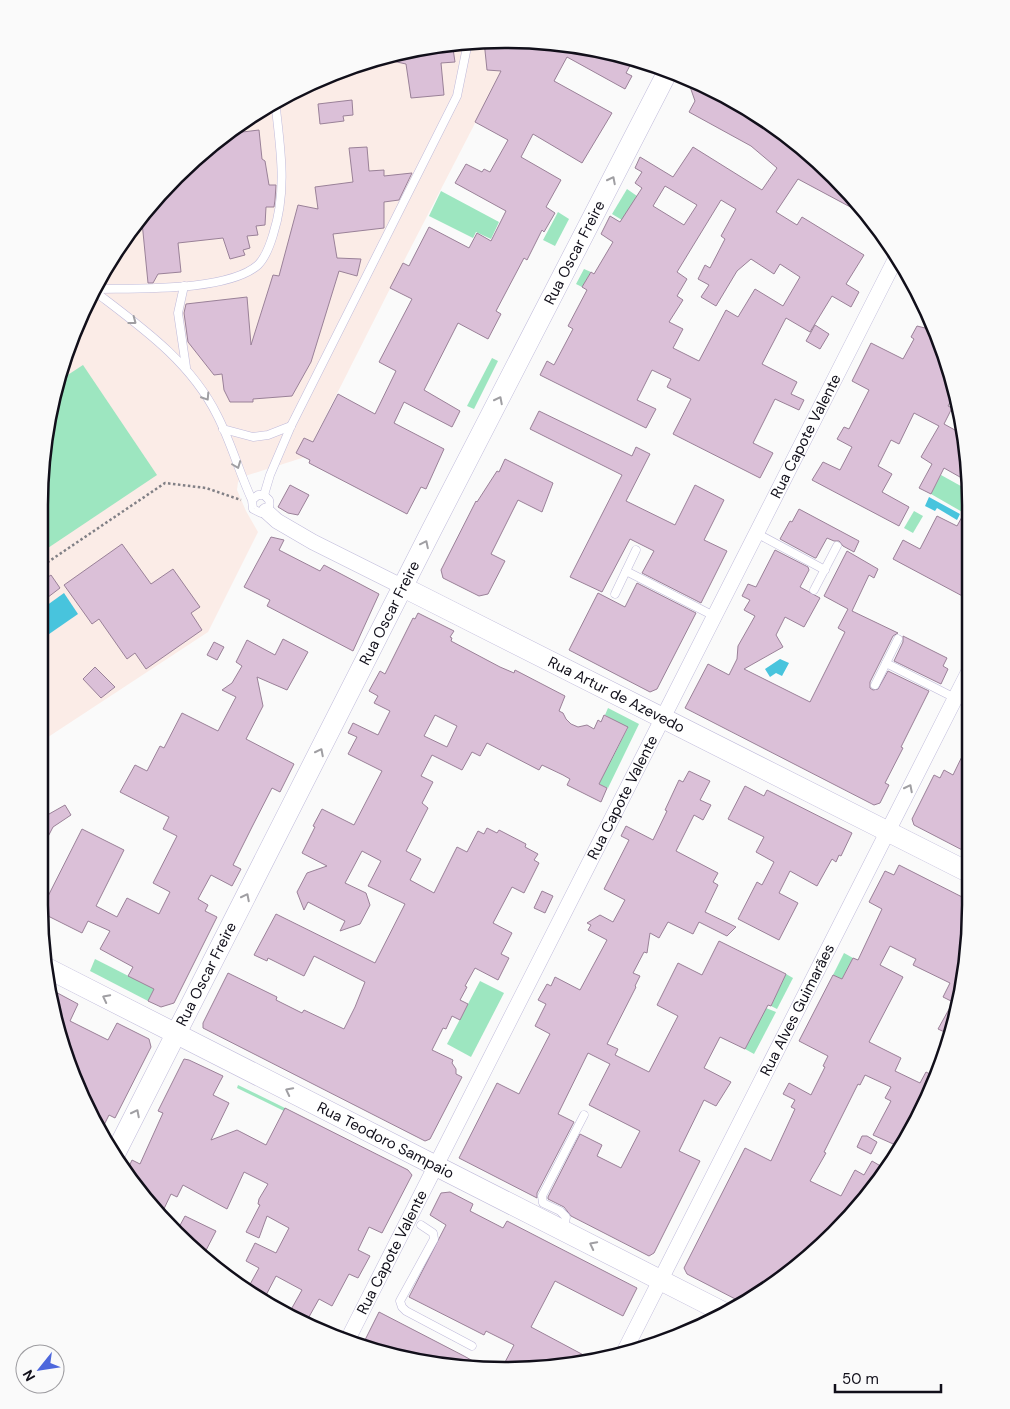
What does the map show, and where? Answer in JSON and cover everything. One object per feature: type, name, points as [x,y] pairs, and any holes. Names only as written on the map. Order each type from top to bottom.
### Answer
[{"type":"street","name":"Rua Oscar Freire","points":[[118,1148],[665,77]]},
{"type":"street","name":"Rua Capote Valente","points":[[351,1334],[415,1223],[436,1166],[893,264]]},
{"type":"street","name":"Rua Artur de Azevedo","points":[[266,511],[276,521],[306,538],[962,870]]},
{"type":"street","name":"Rua Alves Guimarães","points":[[628,1345],[962,684]]},
{"type":"street","name":"Rua Teodoro Sampaio","points":[[52,971],[717,1309]]},
{"type":"lane","points":[[264,495],[270,475],[291,426],[457,96],[467,49]]},
{"type":"lane","points":[[102,290],[184,286],[220,281],[241,275],[258,265],[269,249],[277,224],[282,196],[276,109]]},
{"type":"lane","points":[[184,286],[178,313],[186,367]]},
{"type":"lane","points":[[100,294],[151,334],[186,367],[207,398],[223,428],[253,509],[258,512],[266,511],[269,508],[270,502],[264,495],[258,495],[252,502]]},
{"type":"lane","points":[[223,428],[253,437],[268,435],[291,426]]},
{"type":"lane","points":[[756,533],[825,570]]},
{"type":"lane","points":[[814,590],[837,546]]},
{"type":"lane","points":[[615,594],[636,550]]},
{"type":"lane","points":[[626,571],[714,616]]},
{"type":"lane","points":[[875,685],[898,639]]},
{"type":"lane","points":[[886,663],[955,698]]},
{"type":"lane","points":[[563,1230],[566,1217],[560,1211],[543,1203],[542,1196],[584,1115]]},
{"type":"lane","points":[[415,1223],[433,1233],[434,1239],[400,1301],[402,1307],[406,1311],[472,1346]]},
{"type":"path","points":[[48,562],[165,483],[206,488],[252,502]]},
{"type":"shaded area","points":[[475,48],[514,48],[305,457],[242,477],[238,482],[237,490],[258,532],[208,632],[48,737],[48,475],[51,445],[63,387],[72,358],[82,330],[109,276],[142,226],[181,181],[226,142],[276,109],[330,82],[387,63],[445,51]]},
{"type":"green space","points":[[627,189],[637,196],[622,220],[612,214]]},
{"type":"green space","points":[[441,191],[499,222],[491,239],[476,232],[473,238],[429,216]]},
{"type":"green space","points":[[558,212],[569,219],[555,246],[543,240]]},
{"type":"green space","points":[[584,269],[591,272],[582,287],[576,284]]},
{"type":"green space","points":[[492,358],[498,361],[474,409],[467,406]]},
{"type":"green space","points":[[83,365],[157,475],[48,548],[48,475],[51,445],[66,376]]},
{"type":"green space","points":[[941,475],[962,487],[962,512],[931,494]]},
{"type":"green space","points":[[914,511],[923,516],[913,533],[904,528]]},
{"type":"green space","points":[[608,708],[639,724],[608,788],[599,784],[628,728],[605,715]]},
{"type":"green space","points":[[844,953],[853,958],[842,979],[833,975]]},
{"type":"green space","points":[[95,959],[154,989],[148,1001],[90,971]]},
{"type":"green space","points":[[786,974],[793,978],[777,1009],[771,1006]]},
{"type":"green space","points":[[480,981],[504,993],[471,1057],[447,1044]]},
{"type":"green space","points":[[766,1008],[776,1012],[754,1054],[745,1049]]},
{"type":"green space","points":[[238,1085],[285,1108],[284,1111],[237,1088]]},
{"type":"water","points":[[929,497],[960,514],[957,520],[937,508],[935,511],[925,506]]},
{"type":"water","points":[[64,593],[78,614],[48,635],[48,605]]},
{"type":"water","points":[[780,659],[789,663],[782,676],[776,673],[770,677],[765,669]]},
{"type":"building","points":[[485,48],[535,48],[565,51],[623,63],[630,65],[626,73],[632,76],[625,89],[567,57],[554,81],[612,113],[582,163],[533,134],[521,157],[561,180],[546,207],[555,213],[544,232],[542,230],[527,260],[524,258],[496,311],[501,314],[488,339],[458,323],[424,390],[460,411],[452,427],[404,402],[394,423],[444,449],[426,489],[421,487],[407,514],[309,463],[310,460],[296,453],[304,438],[313,442],[338,394],[375,414],[396,371],[379,362],[412,299],[390,288],[403,263],[409,266],[429,227],[469,248],[477,233],[491,241],[506,211],[455,183],[466,164],[482,172],[484,169],[490,172],[508,140],[475,122],[501,71],[487,70]]},
{"type":"building","points":[[453,50],[455,62],[441,63],[444,95],[411,98],[406,64],[394,61]]},
{"type":"building","points":[[690,87],[734,109],[784,142],[829,181],[854,209],[798,179],[776,212],[797,225],[802,217],[864,255],[846,284],[859,292],[851,307],[832,296],[810,332],[786,318],[762,364],[797,382],[791,394],[804,400],[799,410],[775,399],[753,443],[773,453],[760,478],[673,434],[691,399],[667,387],[671,379],[652,370],[637,400],[656,409],[646,428],[540,375],[547,361],[554,365],[573,329],[568,326],[587,290],[582,287],[591,272],[594,274],[613,242],[601,234],[610,216],[620,222],[642,188],[635,183],[642,172],[635,168],[640,157],[673,177],[693,147],[762,190],[777,168],[751,146],[689,112],[695,101]],"holes":[[[665,186],[697,205],[684,225],[653,206]],[[721,200],[736,209],[721,236],[725,239],[710,268],[705,265],[698,279],[709,285],[701,297],[716,306],[737,271],[751,259],[774,274],[780,264],[800,277],[783,306],[755,289],[738,317],[726,310],[699,361],[673,348],[683,329],[669,322],[683,300],[677,296],[687,279],[677,272]]]},
{"type":"building","points":[[352,100],[353,115],[343,116],[344,121],[320,124],[318,104]]},
{"type":"building","points":[[259,130],[262,159],[265,161],[269,185],[276,185],[274,207],[266,207],[265,225],[256,226],[258,235],[247,236],[250,248],[243,250],[245,255],[230,259],[223,238],[178,243],[181,272],[158,274],[153,283],[148,283],[142,226],[181,181],[226,142],[240,132]]},
{"type":"building","points":[[367,147],[369,171],[384,170],[384,176],[412,173],[399,200],[384,202],[384,228],[333,234],[337,258],[361,259],[357,276],[339,271],[311,362],[292,396],[253,399],[253,402],[230,402],[224,390],[222,374],[214,375],[188,342],[184,313],[186,304],[247,297],[251,345],[273,275],[279,276],[298,205],[318,209],[315,187],[353,182],[349,148]]},
{"type":"building","points":[[815,325],[829,334],[820,349],[806,341]]},
{"type":"building","points":[[917,326],[925,328],[926,326],[947,387],[950,402],[948,406],[952,408],[944,424],[957,431],[962,478],[944,468],[931,494],[919,488],[932,464],[921,457],[939,426],[914,413],[899,444],[891,440],[878,466],[892,474],[882,492],[909,507],[899,526],[812,480],[823,462],[840,470],[852,447],[837,439],[844,427],[849,429],[869,390],[852,381],[871,343],[903,359],[914,339],[911,337]]},
{"type":"building","points":[[539,411],[632,456],[636,447],[650,454],[626,501],[675,525],[695,485],[724,500],[704,540],[727,551],[701,603],[642,573],[654,551],[630,539],[602,592],[570,577],[622,475],[530,429]]},
{"type":"building","points":[[505,459],[553,483],[542,512],[518,500],[491,554],[505,561],[488,594],[479,596],[443,578],[441,570],[476,501],[497,471],[499,472]]},
{"type":"building","points":[[290,485],[309,495],[298,515],[288,513],[278,507]]},
{"type":"building","points":[[799,509],[859,541],[854,552],[843,546],[839,541],[827,538],[815,558],[780,539]]},
{"type":"building","points":[[937,516],[957,526],[962,517],[962,596],[893,559],[903,540],[920,549]]},
{"type":"building","points":[[271,537],[284,540],[279,550],[320,571],[324,565],[379,594],[353,651],[267,606],[270,600],[244,587]]},
{"type":"building","points":[[122,544],[151,584],[173,569],[200,607],[191,613],[202,630],[146,669],[135,653],[127,659],[99,619],[92,624],[64,585]]},
{"type":"building","points":[[775,550],[808,567],[809,570],[800,587],[820,598],[804,627],[785,617],[776,635],[783,647],[744,669],[810,702],[845,632],[838,628],[848,609],[824,596],[847,551],[878,569],[874,578],[869,575],[852,611],[898,633],[893,636],[870,682],[870,688],[873,690],[878,689],[888,671],[929,691],[885,783],[889,785],[880,803],[874,805],[685,708],[708,664],[729,675],[737,659],[738,646],[755,616],[744,610],[750,600],[742,596],[748,584],[756,587]]},
{"type":"building","points":[[51,575],[60,588],[48,597],[48,577]]},
{"type":"building","points":[[637,583],[696,613],[657,689],[650,692],[569,650],[598,593],[625,607]]},
{"type":"building","points":[[418,613],[454,631],[450,637],[452,638],[451,641],[500,667],[514,673],[515,670],[565,696],[559,711],[563,713],[571,724],[578,727],[587,725],[594,729],[598,720],[601,722],[604,715],[628,727],[599,784],[607,788],[601,802],[567,785],[570,779],[563,775],[542,765],[539,770],[487,743],[480,756],[472,752],[462,770],[432,755],[421,776],[433,782],[422,803],[428,808],[406,851],[421,859],[410,880],[434,893],[457,847],[467,852],[478,831],[484,834],[487,828],[497,833],[499,830],[526,844],[525,847],[538,854],[534,860],[539,863],[524,893],[512,887],[493,923],[512,933],[501,954],[509,958],[498,980],[475,968],[460,1000],[468,1004],[460,1020],[452,1016],[446,1029],[443,1028],[432,1050],[453,1060],[452,1063],[456,1069],[456,1074],[462,1077],[430,1139],[425,1141],[203,1028],[203,1023],[228,973],[277,997],[276,1000],[302,1013],[304,1010],[344,1029],[365,982],[314,956],[304,976],[268,958],[267,961],[254,955],[276,914],[375,963],[405,904],[368,886],[381,861],[362,851],[345,883],[366,893],[370,905],[360,924],[340,931],[345,921],[308,902],[304,910],[297,892],[307,873],[327,866],[302,853],[322,809],[354,825],[382,771],[348,754],[357,737],[348,733],[353,723],[378,735],[390,711],[374,703],[378,696],[369,691],[380,671],[385,674],[413,618],[415,619]],"holes":[[[435,715],[457,726],[447,747],[424,736]]]},
{"type":"building","points":[[903,636],[947,658],[943,666],[948,669],[941,684],[894,661],[903,642]]},
{"type":"building","points":[[283,639],[308,652],[287,690],[257,677],[263,706],[246,739],[294,764],[280,792],[272,788],[252,827],[233,865],[241,869],[232,886],[211,875],[198,899],[208,905],[205,911],[217,917],[174,1003],[161,1007],[148,1001],[154,989],[128,976],[133,967],[100,949],[110,931],[88,921],[82,933],[48,916],[48,896],[82,829],[124,850],[96,906],[117,917],[127,898],[159,914],[170,892],[153,883],[177,836],[163,829],[169,817],[120,792],[135,765],[147,771],[160,746],[164,748],[182,713],[218,731],[236,697],[222,690],[232,683],[242,666],[236,662],[247,640],[275,655]]},
{"type":"building","points":[[214,642],[224,647],[217,660],[207,655]]},
{"type":"building","points":[[95,667],[115,687],[101,698],[83,679]]},
{"type":"building","points":[[962,756],[962,850],[914,825],[912,819],[934,775],[940,778],[944,770],[953,775]]},
{"type":"building","points":[[689,771],[710,781],[700,800],[711,805],[703,820],[694,815],[676,851],[718,873],[713,882],[718,885],[705,912],[736,927],[727,936],[699,922],[693,934],[668,922],[659,938],[650,933],[647,953],[644,952],[633,973],[640,976],[636,987],[607,1044],[618,1049],[615,1055],[649,1072],[678,1016],[657,1005],[678,963],[702,975],[719,941],[786,974],[771,1006],[768,1005],[745,1049],[720,1037],[704,1068],[731,1082],[716,1106],[704,1100],[679,1151],[700,1161],[654,1253],[649,1256],[571,1216],[564,1207],[548,1199],[580,1134],[602,1145],[597,1156],[621,1168],[640,1131],[589,1105],[610,1064],[588,1053],[558,1114],[574,1122],[537,1193],[537,1198],[459,1158],[497,1083],[519,1094],[550,1034],[535,1026],[546,1004],[538,1000],[547,984],[551,986],[555,977],[580,990],[607,940],[588,930],[591,925],[587,923],[600,915],[613,922],[625,900],[604,889],[629,840],[621,836],[626,826],[653,840],[679,780],[683,782]]},
{"type":"building","points":[[745,786],[764,796],[767,790],[852,833],[841,856],[839,855],[836,862],[832,859],[817,886],[790,871],[779,893],[798,903],[779,940],[738,919],[757,882],[762,885],[774,862],[756,852],[764,837],[728,819]]},
{"type":"building","points":[[65,805],[71,815],[53,827],[48,837],[48,815]]},
{"type":"building","points":[[899,865],[962,897],[962,934],[952,1001],[943,997],[950,983],[913,965],[916,959],[890,946],[880,965],[903,977],[869,1042],[901,1058],[895,1071],[920,1083],[926,1072],[930,1074],[928,1079],[894,1144],[873,1135],[891,1101],[885,1098],[891,1087],[865,1075],[860,1085],[858,1084],[824,1152],[826,1153],[810,1181],[841,1196],[855,1170],[864,1175],[872,1161],[880,1166],[868,1183],[829,1228],[784,1267],[735,1299],[687,1274],[684,1268],[745,1148],[771,1161],[795,1109],[791,1107],[795,1100],[783,1094],[789,1083],[811,1095],[825,1067],[823,1066],[828,1056],[799,1041],[833,975],[842,979],[853,958],[858,960],[882,909],[869,902],[885,871],[894,875]]},
{"type":"building","points":[[542,891],[553,896],[545,913],[534,908]]},
{"type":"building","points":[[56,992],[78,1004],[70,1021],[108,1040],[117,1023],[149,1039],[151,1047],[115,1118],[109,1115],[104,1124],[82,1079],[63,1022]]},
{"type":"building","points":[[951,1006],[944,1032],[938,1029]]},
{"type":"building","points":[[184,1059],[189,1060],[223,1076],[213,1095],[229,1103],[211,1140],[237,1130],[266,1145],[285,1108],[408,1170],[412,1175],[382,1233],[369,1227],[358,1250],[370,1256],[358,1278],[349,1274],[332,1306],[319,1299],[309,1317],[292,1308],[302,1290],[276,1276],[267,1294],[250,1284],[259,1268],[246,1261],[255,1243],[276,1253],[289,1228],[267,1216],[259,1238],[246,1232],[260,1205],[258,1204],[259,1199],[268,1184],[244,1172],[227,1209],[183,1185],[177,1197],[171,1194],[164,1209],[142,1183],[130,1165],[132,1160],[140,1164],[163,1113],[158,1111]]},
{"type":"building","points":[[862,1136],[867,1136],[877,1142],[871,1154],[857,1147]]},
{"type":"building","points":[[450,1192],[473,1204],[470,1211],[503,1228],[507,1221],[637,1288],[623,1316],[555,1281],[531,1327],[583,1355],[535,1361],[505,1362],[514,1345],[486,1331],[484,1335],[409,1297],[446,1225],[430,1215],[441,1193]]},
{"type":"building","points":[[185,1216],[216,1231],[206,1250],[179,1226]]},
{"type":"building","points":[[379,1312],[473,1361],[416,1353],[365,1339]]}]
